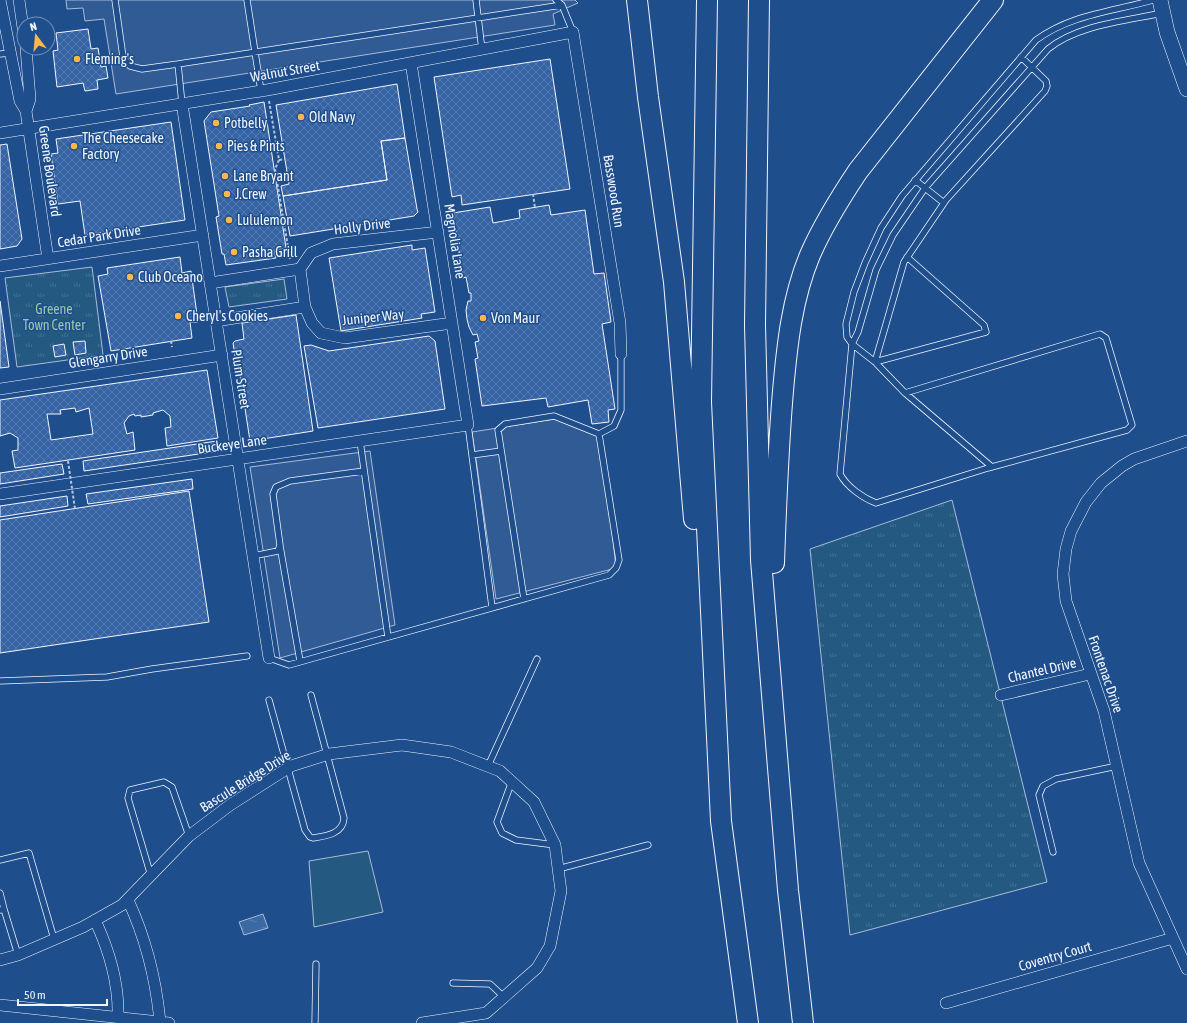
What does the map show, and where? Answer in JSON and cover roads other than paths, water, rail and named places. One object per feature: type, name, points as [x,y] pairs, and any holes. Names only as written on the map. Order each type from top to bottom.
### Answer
[{"type":"highway","points":[[630,0],[648,97]]},
{"type":"highway","points":[[637,0],[648,97],[674,282],[721,821],[748,1023]]},
{"type":"highway","points":[[707,0],[701,402],[721,821]]},
{"type":"highway","points":[[759,0],[755,325],[761,560],[788,890],[803,1023]]},
{"type":"highway","points":[[772,703],[773,567],[777,457],[787,348],[792,315],[804,273],[822,231],[858,171],[993,0]]},
{"type":"street","name":"Greene Boulevard","points":[[0,0],[5,54],[20,101],[26,111],[48,259]]},
{"type":"street","points":[[19,0],[21,16]]},
{"type":"street","points":[[1161,7],[1187,89]]},
{"type":"street","name":"Walnut Street","points":[[0,133],[264,90],[574,32]]},
{"type":"street","name":"Basswood Run","points":[[574,32],[620,322],[621,354]]},
{"type":"street","name":"Greene Boulevard","points":[[26,111],[30,99],[27,56]]},
{"type":"street","name":"Magnolia Lane","points":[[411,63],[468,425]]},
{"type":"street","name":"Plum Street","points":[[182,104],[269,658]]},
{"type":"street","name":"Holly Drive","points":[[296,270],[311,253],[333,244],[438,232]]},
{"type":"street","name":"Cedar Park Drive","points":[[0,266],[203,235]]},
{"type":"street","points":[[210,283],[296,270]]},
{"type":"street","name":"Juniper Way","points":[[296,270],[303,289],[305,307],[312,323],[321,333],[345,338],[452,323]]},
{"type":"street","points":[[216,321],[305,307]]},
{"type":"street","name":"Glengarry Drive","points":[[0,389],[222,354]]},
{"type":"street","name":"Buckeye Lane","points":[[0,494],[468,425]]},
{"type":"street","name":"Frontenac Drive","points":[[1187,440],[1134,459],[1111,474],[1086,502],[1071,531],[1064,562],[1064,588],[1066,602],[1104,711],[1139,863],[1187,969]]},
{"type":"street","name":"Chantel Drive","points":[[1001,695],[1090,674]]},
{"type":"street","name":"Bascule Bridge Drive","points":[[0,960],[18,955],[95,920],[128,900],[189,836],[230,805],[288,769],[327,755],[402,745],[451,752],[500,771],[534,802],[555,845],[561,891],[550,946],[537,968],[486,1013],[422,1023]]},
{"type":"street","points":[[0,1005],[164,1022],[154,975],[139,924],[128,900]]},
{"type":"street","points":[[95,920],[102,934],[118,996],[118,1017]]},
{"type":"street","name":"Coventry Court","points":[[946,1003],[1173,938]]},
{"type":"lane","points":[[115,0],[123,57],[130,66],[142,69],[562,5]]},
{"type":"lane","points":[[246,0],[255,52],[264,90]]},
{"type":"lane","points":[[476,0],[482,50]]},
{"type":"lane","points":[[556,0],[562,5],[574,32]]},
{"type":"lane","points":[[992,467],[905,393],[875,362],[852,344],[847,337],[846,324],[854,292],[881,228],[915,180],[1036,40],[1053,28],[1078,18],[1153,0]]},
{"type":"lane","points":[[905,393],[1100,334],[1106,338],[1132,425],[1127,430],[992,467],[876,503],[868,500],[844,481],[840,474],[852,344],[858,332],[876,270],[893,235],[925,188],[1032,66],[1059,39],[1076,32],[1161,7]]},
{"type":"lane","points":[[875,362],[904,262],[907,257],[944,203],[1045,91],[1047,86],[1046,81],[1021,57]]},
{"type":"lane","points":[[178,64],[182,104]]},
{"type":"lane","points":[[915,180],[944,203]]},
{"type":"lane","points":[[875,362],[986,332],[984,325],[907,257]]},
{"type":"lane","points":[[524,599],[498,430],[505,424],[554,416],[599,434],[614,426],[622,410],[621,354]]},
{"type":"lane","points":[[468,425],[492,608]]},
{"type":"lane","points":[[269,658],[289,665],[609,574],[616,568],[619,560],[599,434]]},
{"type":"lane","points":[[360,441],[388,637]]},
{"type":"lane","points":[[472,455],[502,451]]},
{"type":"lane","points":[[300,662],[273,494],[276,486],[290,481],[364,471]]},
{"type":"lane","points":[[253,556],[278,551],[280,545]]},
{"type":"lane","points":[[0,681],[107,677],[152,669],[247,656]]},
{"type":"lane","points":[[488,766],[537,659]]},
{"type":"lane","points":[[269,700],[307,834],[313,838],[337,832],[342,827],[344,818],[311,695]]},
{"type":"lane","points":[[1053,852],[1039,795],[1043,786],[1056,778],[1117,766]]},
{"type":"lane","points":[[512,781],[497,822],[502,833],[516,840],[555,845]]},
{"type":"lane","points":[[151,876],[128,798],[130,790],[164,782],[172,787],[189,836]]},
{"type":"lane","points":[[558,869],[648,845]]},
{"type":"lane","points":[[0,860],[29,853],[54,939]]},
{"type":"lane","points":[[0,893],[2,909],[18,955]]},
{"type":"lane","points":[[315,1023],[316,964]]},
{"type":"lane","points":[[454,983],[490,984],[504,997]]},
{"type":"water","points":[[263,914],[268,928],[244,935],[239,922]]},
{"type":"place","name":"Fleming's","points":[[77,59]]},
{"type":"place","name":"Old Navy","points":[[301,117]]},
{"type":"place","name":"Potbelly","points":[[216,123]]},
{"type":"place","name":"The Cheesecake Factory","points":[[74,146]]},
{"type":"place","name":"Pies & Pints","points":[[219,146]]},
{"type":"place","name":"Lane Bryant","points":[[225,176]]},
{"type":"place","name":"J.Crew","points":[[227,194]]},
{"type":"place","name":"Lululemon","points":[[229,220]]},
{"type":"place","name":"Pasha Grill","points":[[234,252]]},
{"type":"place","name":"Club Oceano","points":[[130,277]]},
{"type":"place","name":"Cheryl's Cookies","points":[[178,316]]},
{"type":"place","name":"Von Maur","points":[[483,318]]},
{"type":"park label","name":"Greene Town Center","points":[[54,318]]}]
